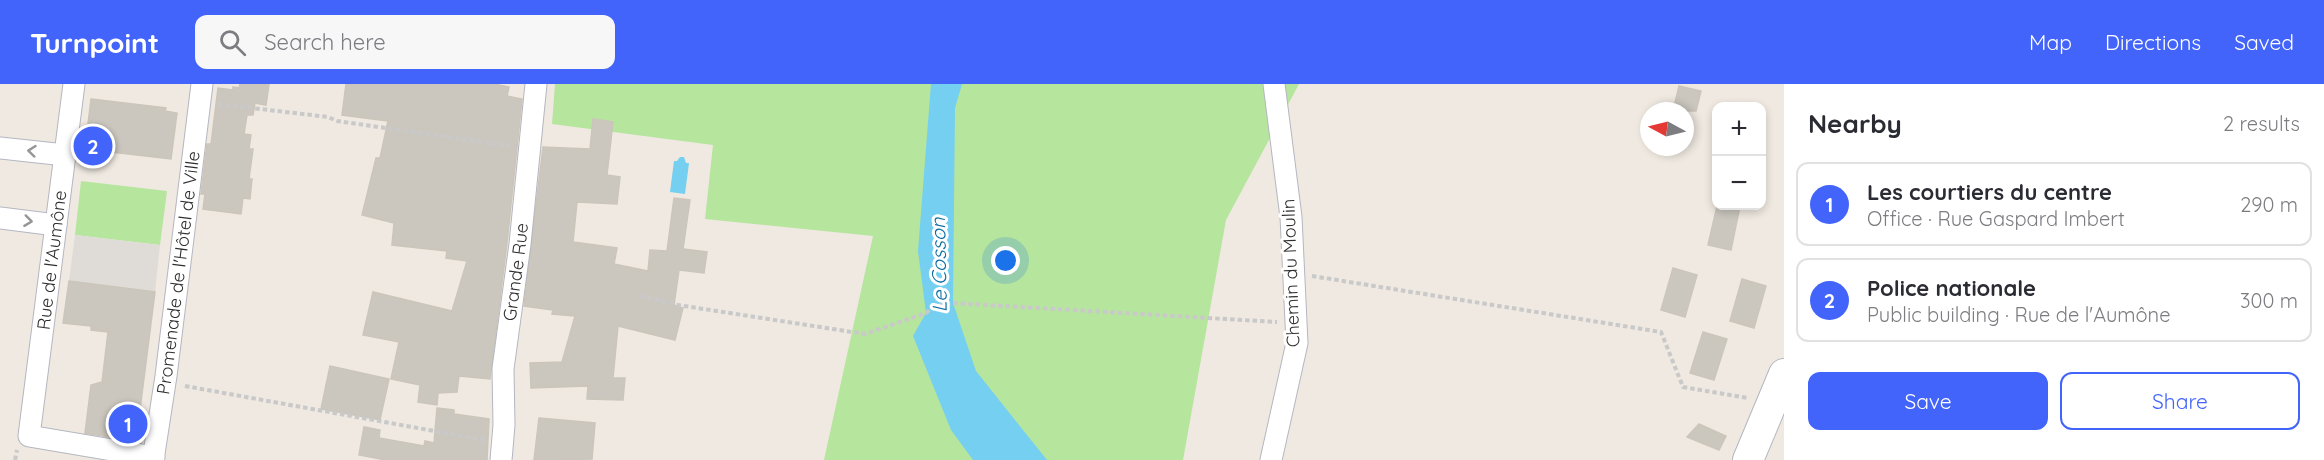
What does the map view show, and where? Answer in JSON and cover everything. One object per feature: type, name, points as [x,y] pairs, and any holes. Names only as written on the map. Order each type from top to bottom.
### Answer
[{"type":"main road","points":[[1748,460],[1784,374]]},
{"type":"street","name":"Rue de l'Aumône","points":[[74,84],[29,436],[153,459]]},
{"type":"street","name":"Grande Rue","points":[[502,452],[503,369],[520,244],[536,84]]},
{"type":"street","name":"Chemin du Moulin","points":[[1271,460],[1297,343],[1291,217],[1274,84]]},
{"type":"street","name":"Promenade de l'Hôtel de Ville","points":[[153,459],[165,382],[201,93]]},
{"type":"street","points":[[0,148],[65,155]]},
{"type":"street","points":[[0,218],[56,225]]},
{"type":"path","points":[[201,93],[328,117],[337,122],[530,148]]},
{"type":"path","points":[[1294,273],[1661,332],[1683,387],[1772,402]]},
{"type":"path","points":[[640,296],[678,305],[865,334],[926,313],[933,307],[953,303],[1296,323]]},
{"type":"path","points":[[165,382],[502,452]]},
{"type":"green space","points":[[555,84],[1299,84],[1226,220],[1183,460],[824,460],[873,236],[705,219],[713,145],[552,124]]},
{"type":"green space","points":[[81,181],[167,191],[160,245],[75,235]]},
{"type":"shaded area","points":[[75,235],[160,245],[155,292],[69,281]]},
{"type":"water","name":"Le Cosson","points":[[931,84],[962,84],[955,108],[953,303],[976,371],[1047,460],[973,460],[951,430],[913,336],[926,313],[918,251]]},
{"type":"water","points":[[684,157],[686,163],[689,163],[685,194],[670,192],[674,161]]},
{"type":"building","points":[[240,84],[269,84],[266,105],[255,103],[253,115],[247,115],[244,134],[251,135],[249,149],[253,149],[249,179],[252,179],[250,199],[243,198],[241,214],[203,209],[205,194],[201,194],[207,144],[211,144],[218,88],[233,90],[233,87],[239,88]]},
{"type":"building","points":[[346,84],[494,84],[509,87],[507,96],[522,99],[490,379],[459,376],[457,392],[438,393],[437,405],[418,402],[420,385],[391,379],[399,342],[363,335],[373,292],[452,311],[467,261],[446,258],[447,251],[392,245],[394,223],[362,215],[376,158],[380,158],[388,121],[342,115]]},
{"type":"building","points":[[1679,86],[1701,91],[1696,111],[1694,111],[1694,102],[1675,102]]},
{"type":"building","points":[[91,99],[166,108],[165,111],[177,113],[171,159],[85,149]]},
{"type":"building","points":[[593,119],[613,122],[607,175],[620,177],[617,204],[577,202],[573,242],[617,248],[614,264],[648,271],[650,250],[667,251],[674,198],[690,200],[683,249],[707,252],[704,273],[679,270],[674,305],[683,308],[675,340],[618,326],[613,378],[625,378],[623,400],[587,399],[588,386],[531,388],[530,363],[562,362],[575,316],[552,314],[553,310],[524,306],[543,147],[590,149]]},
{"type":"building","points":[[1716,210],[1739,210],[1731,250],[1708,245]]},
{"type":"building","points":[[1673,268],[1697,275],[1685,317],[1661,310]]},
{"type":"building","points":[[1742,279],[1766,286],[1754,328],[1730,321]]},
{"type":"building","points":[[69,281],[155,292],[136,441],[85,433],[91,385],[102,382],[108,332],[91,330],[91,326],[63,323]]},
{"type":"building","points":[[1703,332],[1727,339],[1714,380],[1690,373]]},
{"type":"building","points":[[330,366],[389,379],[380,420],[321,409]]},
{"type":"building","points":[[437,408],[454,410],[454,414],[489,419],[487,460],[386,460],[359,455],[364,427],[380,430],[379,438],[424,446],[425,441],[434,443]]},
{"type":"building","points":[[539,418],[595,423],[592,459],[534,460]]},
{"type":"building","points":[[1699,424],[1726,436],[1719,450],[1687,437]]},
{"type":"place","name":"Police nationale","points":[[93,146]]},
{"type":"place","name":"Les courtiers du centre","points":[[128,424]]}]
